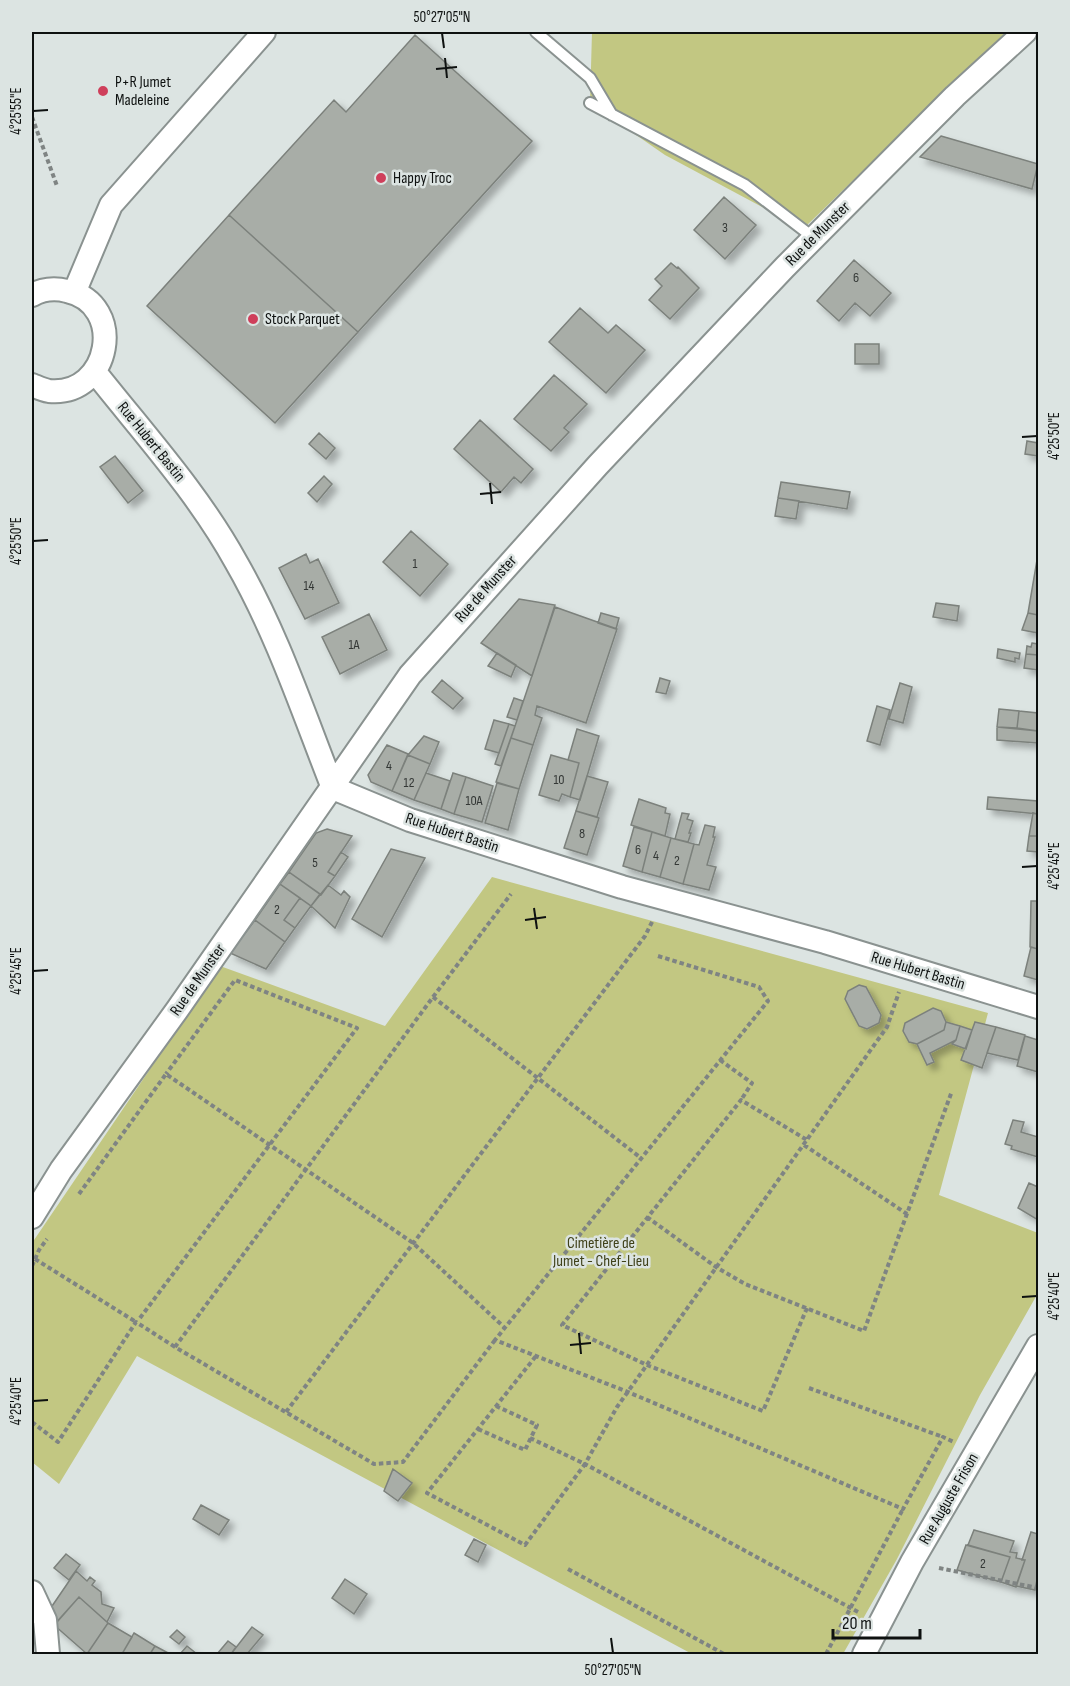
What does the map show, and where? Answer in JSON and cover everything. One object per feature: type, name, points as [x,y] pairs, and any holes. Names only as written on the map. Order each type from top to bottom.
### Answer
[{"type":"street","points":[[74,293],[111,205],[264,32]]},
{"type":"street","name":"Rue de Munster","points":[[32,1217],[61,1170],[177,1010],[410,675],[598,465],[814,238],[955,96],[1025,32]]},
{"type":"street","points":[[32,295],[39,291],[57,289],[74,293],[89,302],[102,321],[106,339],[103,356],[94,372],[81,384],[66,390],[48,391],[32,385]]},
{"type":"street","name":"Rue Hubert Bastin","points":[[94,372],[180,476],[236,561],[272,633],[333,788],[410,820],[663,898],[825,942],[1038,1007]]},
{"type":"street","name":"Rue Auguste Frison","points":[[864,1654],[912,1562],[1038,1346]]},
{"type":"street","points":[[32,1592],[45,1620],[48,1654]]},
{"type":"lane","points":[[536,32],[590,78],[612,115]]},
{"type":"lane","points":[[590,103],[745,185],[814,238]]},
{"type":"path","points":[[32,117],[57,186]]},
{"type":"path","points":[[175,1347],[511,894]]},
{"type":"path","points":[[286,1412],[645,936],[663,898]]},
{"type":"path","points":[[35,1258],[138,1320],[175,1347],[374,1464],[403,1462],[495,1340],[768,1001],[759,987],[658,956]]},
{"type":"path","points":[[536,1356],[427,1492],[525,1545],[585,1464],[628,1392],[887,1027],[907,968]]},
{"type":"path","points":[[32,1422],[58,1442],[138,1320],[357,1028],[236,980],[79,1194]]},
{"type":"path","points":[[433,997],[641,1158]]},
{"type":"path","points":[[720,1060],[752,1083],[741,1100],[562,1325],[647,1365],[763,1411],[807,1308]]},
{"type":"path","points":[[166,1074],[413,1243],[505,1328]]},
{"type":"path","points":[[647,1217],[716,1267],[744,1284],[864,1331],[952,1091]]},
{"type":"path","points":[[741,1100],[807,1140]]},
{"type":"path","points":[[804,1145],[907,1214]]},
{"type":"path","points":[[32,1266],[52,1232]]},
{"type":"path","points":[[495,1340],[628,1392],[903,1509]]},
{"type":"path","points":[[809,1388],[943,1437],[977,1452]]},
{"type":"path","points":[[478,1429],[525,1450],[537,1425],[496,1406]]},
{"type":"path","points":[[826,1654],[943,1437]]},
{"type":"path","points":[[530,1438],[585,1464],[880,1625]]},
{"type":"path","points":[[912,1562],[1038,1588]]},
{"type":"path","points":[[567,1569],[724,1654]]},
{"type":"green space","points":[[592,32],[1006,32],[803,229],[665,155],[590,103]]},
{"type":"green space","name":"Cimetière de Jumet - Chef-Lieu","points":[[492,877],[988,1013],[939,1195],[1038,1233],[1038,1293],[980,1395],[897,1559],[843,1654],[692,1654],[137,1356],[59,1484],[32,1462],[32,1243],[220,966],[385,1026]]},
{"type":"building","name":"Happy Troc","points":[[415,35],[532,141],[358,332],[229,215],[334,100],[346,112]]},
{"type":"building","points":[[941,136],[1038,164],[1032,189],[920,157]]},
{"type":"building","points":[[724,197],[756,225],[725,259],[694,230]]},
{"type":"building","name":"Stock Parquet","points":[[229,215],[358,332],[275,423],[147,306]]},
{"type":"building","points":[[854,260],[891,293],[870,316],[855,303],[839,321],[817,301]]},
{"type":"building","points":[[671,263],[699,288],[670,319],[649,300],[662,286],[655,279]]},
{"type":"building","points":[[580,308],[608,333],[616,325],[645,350],[606,393],[549,342]]},
{"type":"building","points":[[855,344],[879,344],[879,364],[855,364]]},
{"type":"building","points":[[554,375],[587,404],[564,428],[569,432],[551,451],[514,419]]},
{"type":"building","points":[[480,420],[533,469],[521,483],[514,477],[501,492],[454,449]]},
{"type":"building","points":[[319,433],[335,448],[326,459],[309,444]]},
{"type":"building","points":[[1027,441],[1038,443],[1038,456],[1025,454]]},
{"type":"building","points":[[115,456],[143,491],[128,503],[100,467]]},
{"type":"building","points":[[324,476],[332,484],[317,502],[308,493]]},
{"type":"building","points":[[781,482],[850,492],[847,509],[778,498]]},
{"type":"building","points":[[778,498],[799,501],[796,519],[775,516]]},
{"type":"building","points":[[411,531],[448,564],[420,596],[383,562]]},
{"type":"building","points":[[306,554],[310,563],[318,559],[339,603],[305,619],[279,568]]},
{"type":"building","points":[[1038,560],[1038,615],[1028,613]]},
{"type":"building","points":[[519,599],[555,605],[532,676],[481,643]]},
{"type":"building","points":[[936,603],[959,606],[957,621],[933,617]]},
{"type":"building","points":[[555,607],[617,629],[586,723],[537,706],[535,715],[542,718],[533,745],[511,738]]},
{"type":"building","points":[[601,613],[619,618],[616,629],[598,623]]},
{"type":"building","points":[[1028,613],[1038,615],[1038,633],[1022,630]]},
{"type":"building","points":[[369,614],[387,650],[340,674],[322,637]]},
{"type":"building","points":[[1032,643],[1038,644],[1038,655],[1026,654],[1027,646],[1031,647]]},
{"type":"building","points":[[998,649],[1020,653],[1019,659],[1015,658],[1015,662],[997,658]]},
{"type":"building","points":[[497,653],[516,665],[511,677],[488,666]]},
{"type":"building","points":[[1026,654],[1038,655],[1038,670],[1024,668]]},
{"type":"building","points":[[660,678],[670,681],[666,694],[656,692]]},
{"type":"building","points":[[442,680],[463,698],[453,709],[432,692]]},
{"type":"building","points":[[900,683],[912,687],[903,723],[889,719]]},
{"type":"building","points":[[514,698],[523,701],[517,720],[507,717]]},
{"type":"building","points":[[877,706],[890,710],[880,745],[867,741]]},
{"type":"building","points":[[999,709],[1019,711],[1017,728],[997,727]]},
{"type":"building","points":[[1019,711],[1038,713],[1038,731],[1017,728]]},
{"type":"building","points":[[494,720],[509,724],[499,753],[485,749]]},
{"type":"building","points":[[509,724],[515,726],[501,766],[495,764]]},
{"type":"building","points":[[997,727],[1038,731],[1038,743],[997,740]]},
{"type":"building","points":[[577,729],[599,736],[580,800],[570,797],[579,763],[568,760]]},
{"type":"building","points":[[424,736],[439,742],[430,764],[408,755]]},
{"type":"building","points":[[511,738],[533,745],[519,789],[496,782]]},
{"type":"building","points":[[387,745],[408,754],[392,791],[371,782],[368,775]]},
{"type":"building","points":[[408,755],[430,764],[414,800],[392,791]]},
{"type":"building","points":[[551,755],[579,763],[570,797],[562,794],[559,801],[539,795]]},
{"type":"building","points":[[426,773],[450,781],[441,809],[414,800]]},
{"type":"building","points":[[453,773],[466,777],[454,814],[441,809]]},
{"type":"building","points":[[587,776],[608,782],[597,817],[576,811]]},
{"type":"building","points":[[466,777],[493,786],[482,822],[454,814]]},
{"type":"building","points":[[497,783],[519,789],[508,830],[485,823]]},
{"type":"building","points":[[988,797],[1038,801],[1038,814],[987,809]]},
{"type":"building","points":[[639,799],[666,808],[665,813],[670,814],[665,836],[631,825]]},
{"type":"building","points":[[576,811],[599,818],[587,855],[564,848]]},
{"type":"building","points":[[682,813],[689,814],[687,819],[693,821],[688,842],[675,839]]},
{"type":"building","points":[[1033,813],[1038,814],[1038,836],[1029,836]]},
{"type":"building","points":[[705,825],[715,827],[713,837],[715,837],[707,865],[716,867],[709,890],[683,884],[694,844],[699,845]]},
{"type":"building","points":[[634,827],[652,832],[642,872],[623,866]]},
{"type":"building","points":[[327,829],[352,836],[328,872],[335,876],[321,895],[289,872],[316,833]]},
{"type":"building","points":[[652,832],[671,838],[660,877],[642,872]]},
{"type":"building","points":[[1029,836],[1038,836],[1038,852],[1027,851]]},
{"type":"building","points":[[671,838],[694,844],[683,884],[660,877]]},
{"type":"building","points":[[391,849],[425,858],[382,937],[352,919]]},
{"type":"building","points":[[341,852],[348,857],[335,876],[328,872]]},
{"type":"building","points":[[289,872],[320,894],[311,906],[280,884]]},
{"type":"building","points":[[280,884],[300,898],[284,920],[295,928],[285,942],[255,920]]},
{"type":"building","points":[[328,885],[341,895],[344,891],[350,897],[335,928],[311,906]]},
{"type":"building","points":[[300,898],[311,906],[295,928],[284,920]]},
{"type":"building","points":[[1031,901],[1038,901],[1038,949],[1030,947]]},
{"type":"building","points":[[255,920],[285,942],[266,969],[230,953]]},
{"type":"building","points":[[1031,947],[1038,949],[1038,980],[1024,976]]},
{"type":"building","points":[[859,985],[866,987],[881,1015],[879,1023],[867,1029],[859,1026],[845,999],[848,991]]},
{"type":"building","points":[[933,1008],[941,1011],[946,1022],[944,1030],[917,1044],[909,1042],[903,1031],[905,1023]]},
{"type":"building","points":[[946,1022],[960,1026],[956,1040],[930,1053],[934,1062],[927,1065],[917,1044],[944,1030]]},
{"type":"building","points":[[975,1022],[996,1027],[982,1068],[961,1060]]},
{"type":"building","points":[[960,1026],[972,1030],[966,1049],[952,1044],[956,1040]]},
{"type":"building","points":[[996,1027],[1025,1035],[1018,1060],[987,1053]]},
{"type":"building","points":[[1025,1036],[1038,1040],[1038,1072],[1017,1066]]},
{"type":"building","points":[[1013,1120],[1024,1122],[1021,1132],[1038,1137],[1038,1157],[1011,1149],[1012,1146],[1005,1144]]},
{"type":"building","points":[[1029,1183],[1038,1187],[1038,1220],[1018,1208]]},
{"type":"building","points":[[393,1469],[412,1483],[398,1501],[384,1491]]},
{"type":"building","points":[[201,1505],[229,1520],[219,1535],[193,1519]]},
{"type":"building","points":[[974,1530],[1014,1541],[1010,1552],[1017,1553],[1016,1558],[1025,1560],[1016,1587],[1001,1582],[1010,1557],[968,1545]]},
{"type":"building","points":[[1031,1532],[1038,1534],[1038,1575],[1035,1590],[1016,1586]]},
{"type":"building","points":[[474,1539],[486,1545],[478,1562],[465,1555]]},
{"type":"building","points":[[966,1545],[1010,1557],[1001,1582],[957,1570]]},
{"type":"building","points":[[66,1554],[80,1565],[69,1580],[54,1568]]},
{"type":"building","points":[[76,1571],[87,1581],[90,1577],[95,1581],[92,1585],[101,1592],[102,1604],[114,1608],[107,1622],[79,1597],[58,1621],[48,1612]]},
{"type":"building","points":[[345,1579],[367,1594],[354,1614],[332,1598]]},
{"type":"building","points":[[79,1597],[108,1623],[87,1654],[54,1625]]},
{"type":"building","points":[[108,1623],[132,1637],[122,1654],[87,1654]]},
{"type":"building","points":[[252,1627],[263,1635],[247,1654],[231,1654]]},
{"type":"building","points":[[177,1630],[185,1637],[179,1644],[170,1637]]},
{"type":"building","points":[[134,1633],[155,1646],[150,1654],[122,1654]]},
{"type":"building","points":[[228,1641],[236,1647],[231,1654],[217,1654]]},
{"type":"building","points":[[155,1646],[170,1654],[150,1654]]},
{"type":"building","points":[[187,1646],[197,1654],[180,1654]]},
{"type":"place","name":"P+R Jumet Madeleine","points":[[103,91]]},
{"type":"place","name":"Happy Troc","points":[[381,178]]},
{"type":"place","name":"Stock Parquet","points":[[253,319]]}]
